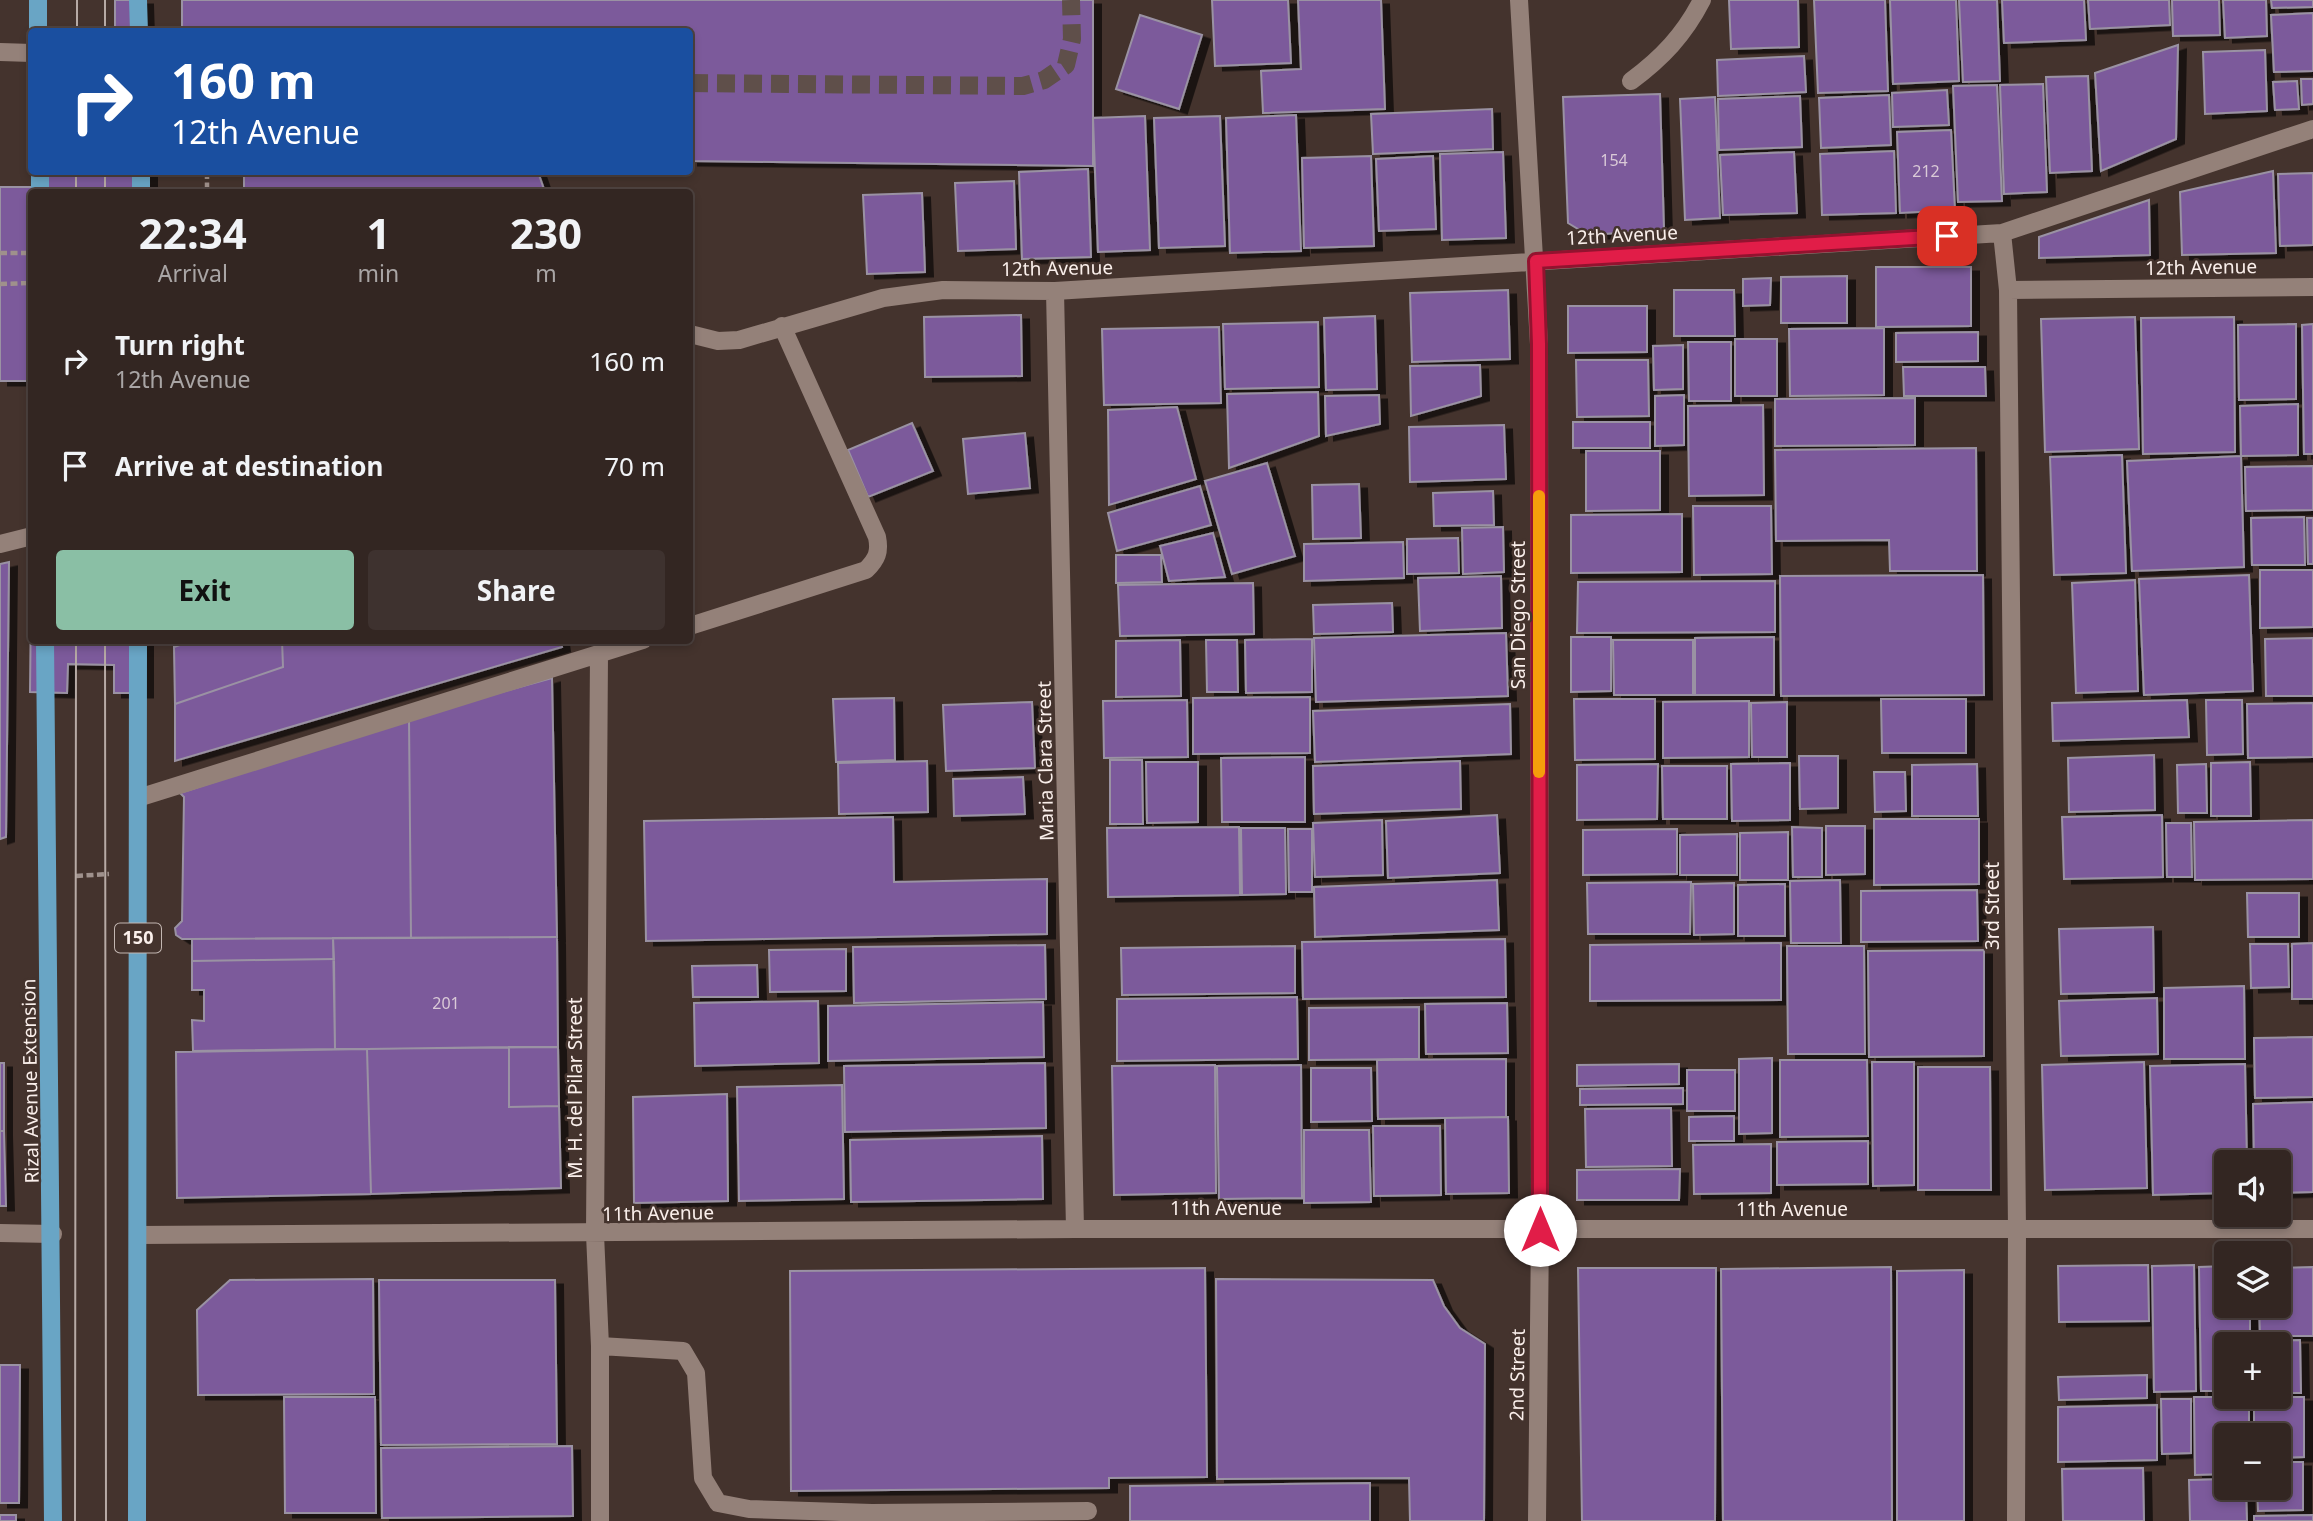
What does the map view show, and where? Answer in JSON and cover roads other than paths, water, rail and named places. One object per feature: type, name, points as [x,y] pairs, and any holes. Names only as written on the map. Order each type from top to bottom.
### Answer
[{"type":"main road","points":[[37,0],[38,28]]},
{"type":"main road","points":[[138,0],[139,28]]},
{"type":"main road","name":"Rizal Avenue Extension","points":[[45,644],[53,1521]]},
{"type":"main road","name":"150","points":[[137,1521],[138,644]]},
{"type":"street","name":"San Diego Street","points":[[1519,0],[1539,344],[1540,1230]]},
{"type":"street","points":[[1631,81],[1664,57],[1688,28],[1702,0]]},
{"type":"street","points":[[0,52],[28,53]]},
{"type":"street","name":"12th Avenue","points":[[693,335],[718,341],[739,340],[883,299],[943,290],[1055,291],[2002,233],[2313,129]]},
{"type":"street","points":[[2002,233],[2008,290]]},
{"type":"street","name":"12th Avenue","points":[[2008,290],[2313,287]]},
{"type":"street","name":"3rd Street","points":[[2008,290],[2017,1229],[2016,1521]]},
{"type":"street","name":"Maria Clara Street","points":[[1055,291],[1075,1229]]},
{"type":"street","points":[[693,625],[866,570],[877,560],[877,537],[782,326]]},
{"type":"street","points":[[0,544],[28,537]]},
{"type":"street","points":[[138,797],[630,644]]},
{"type":"street","name":"M. H. del Pilar Street","points":[[599,654],[595,1234],[600,1346],[600,1521]]},
{"type":"street","name":"11th Avenue","points":[[138,1236],[1075,1229],[2313,1229]]},
{"type":"street","name":"2nd Street","points":[[1536,1521],[1540,1230]]},
{"type":"street","points":[[0,1233],[52,1234]]},
{"type":"street","points":[[600,1346],[683,1351],[696,1373],[703,1478],[718,1503],[749,1509],[872,1513],[1088,1511]]},
{"type":"tunnel","points":[[693,83],[1023,86],[1044,80],[1066,65],[1072,39],[1071,0]]},
{"type":"tram line","points":[[77,0],[77,28]]},
{"type":"tram line","points":[[105,0],[105,28]]},
{"type":"tram line","points":[[76,175],[76,189]]},
{"type":"tram line","points":[[105,175],[105,189]]},
{"type":"tram line","points":[[75,1521],[76,644]]},
{"type":"tram line","points":[[105,644],[106,1521]]}]
